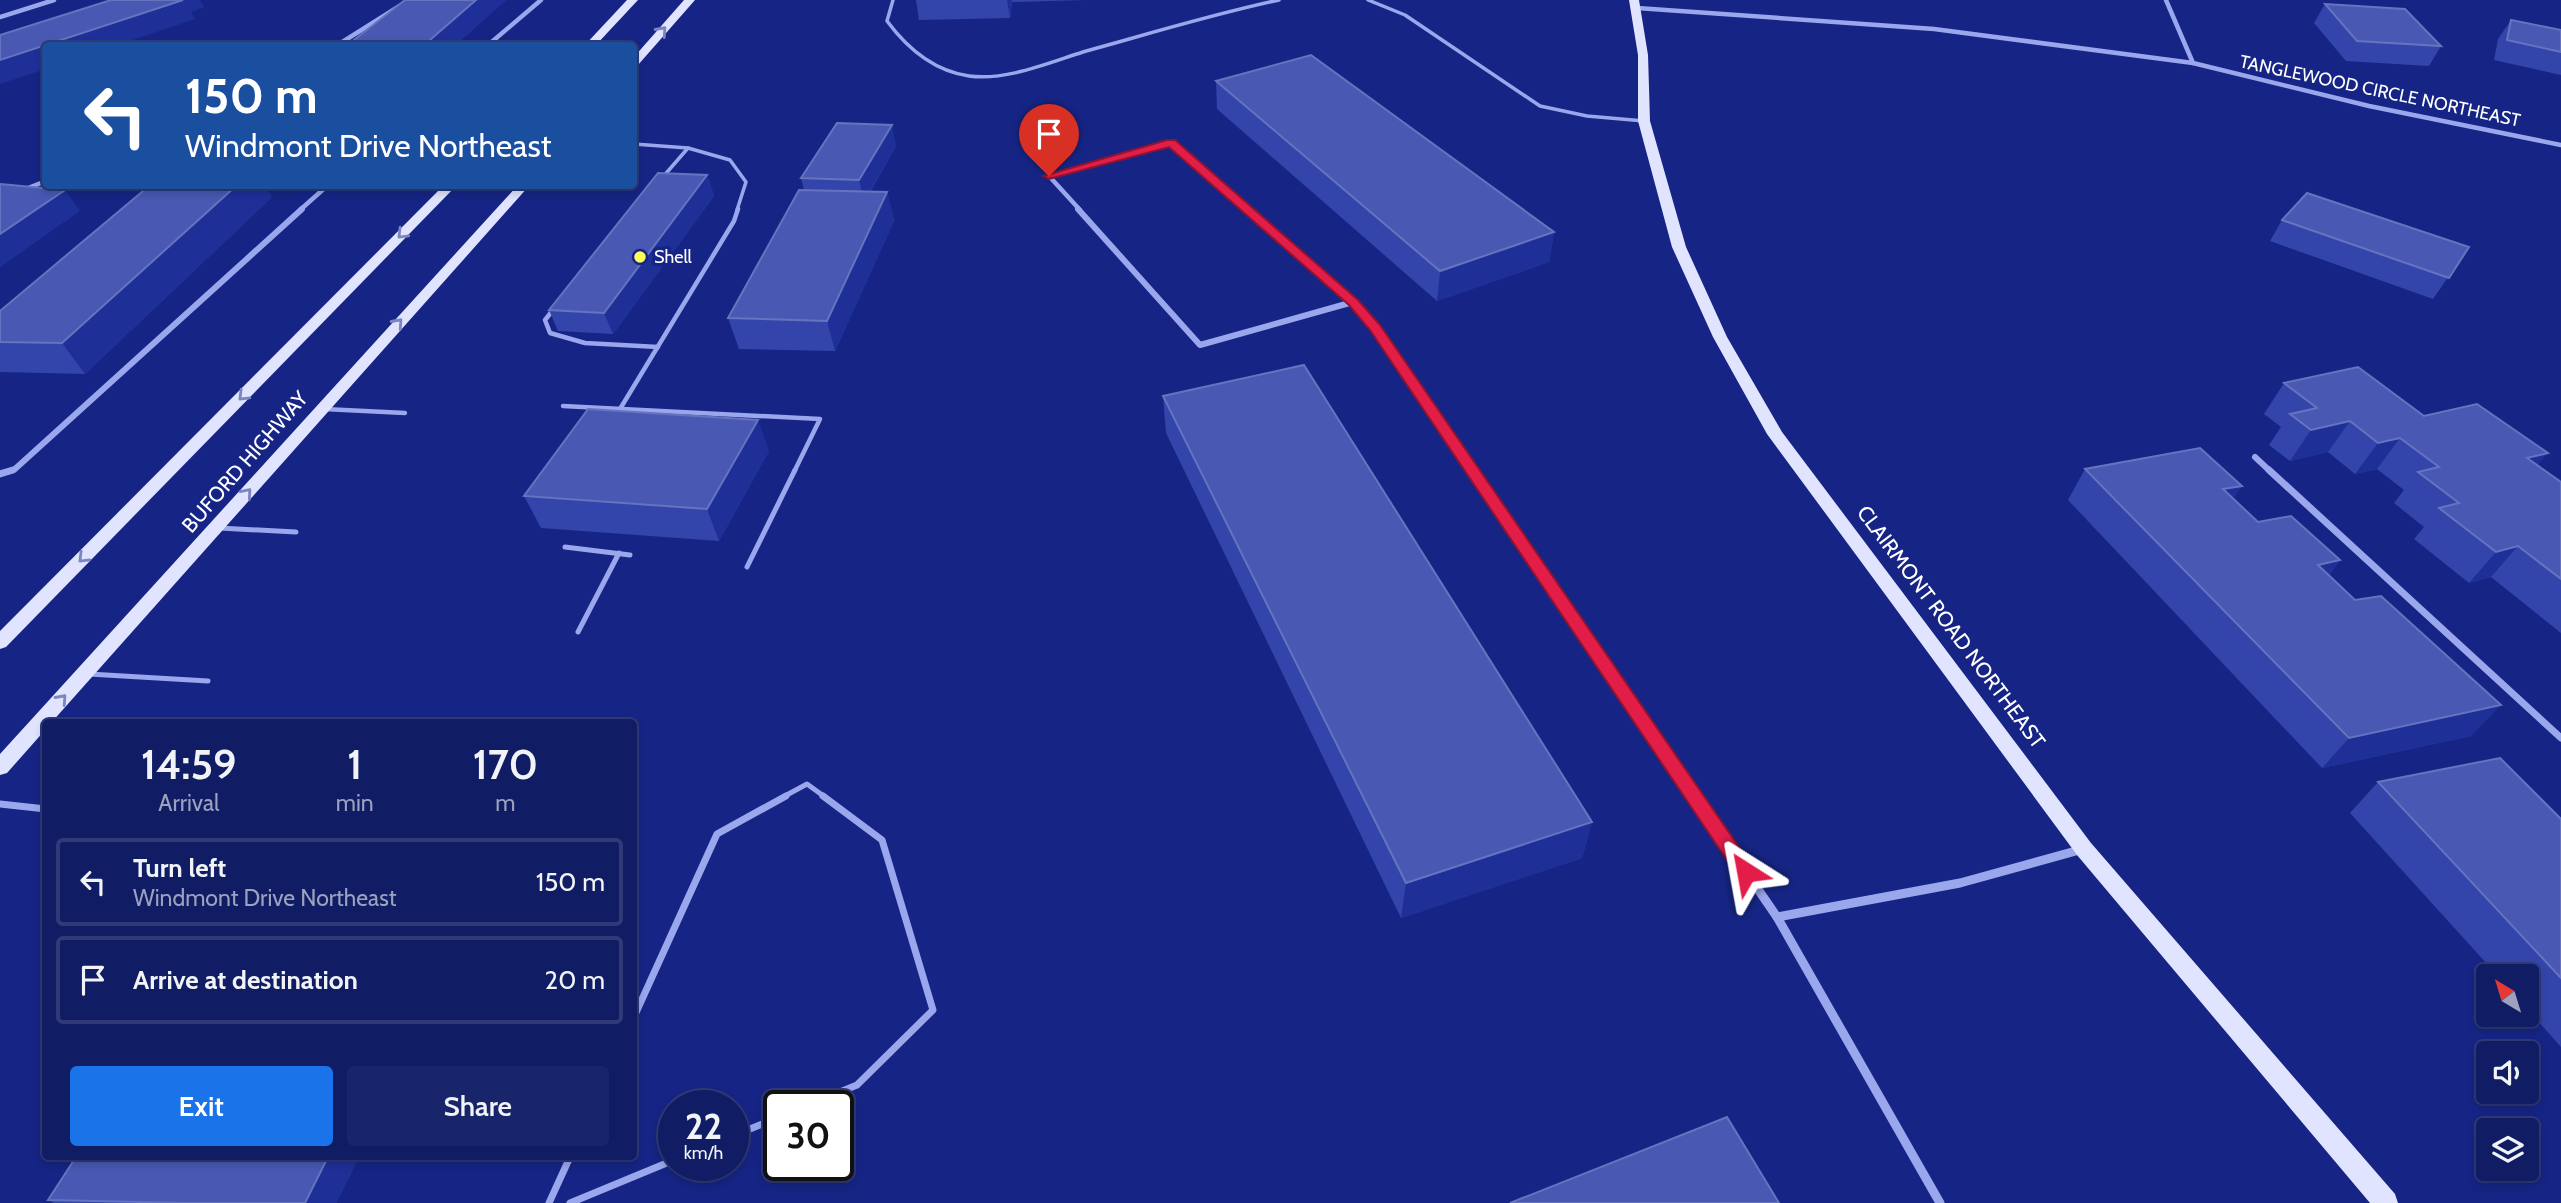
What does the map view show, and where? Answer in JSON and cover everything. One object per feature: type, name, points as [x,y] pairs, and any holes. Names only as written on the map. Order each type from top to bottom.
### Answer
[{"type":"main road","points":[[593,42],[634,0]]},
{"type":"main road","points":[[637,60],[690,0]]},
{"type":"main road","name":"CLAIRMONT ROAD NORTHEAST","points":[[1636,4],[1643,55],[1644,121],[1679,247],[1720,337],[1775,434],[2084,849],[2386,1203]]},
{"type":"main road","name":"BUFORD HIGHWAY","points":[[0,642],[447,189]]},
{"type":"main road","name":"BUFORD HIGHWAY","points":[[44,719],[520,189]]},
{"type":"main road","name":"BUFORD HIGHWAY","points":[[0,767],[42,721]]},
{"type":"street","points":[[0,17],[54,0]]},
{"type":"street","points":[[342,42],[409,0]]},
{"type":"street","points":[[492,42],[541,0]]},
{"type":"street","points":[[2166,0],[2193,63]]},
{"type":"street","name":"TANGLEWOOD CIRCLE NORTHEAST","points":[[1636,4],[1934,29],[2193,63],[2369,106],[2561,145]]},
{"type":"street","points":[[1353,302],[1200,345],[1049,176],[1171,143],[1353,302],[1375,328],[1777,917],[1940,1203]]},
{"type":"street","points":[[11,195],[42,183]]},
{"type":"street","points":[[0,474],[15,469],[324,189]]},
{"type":"street","points":[[2255,457],[2561,738]]},
{"type":"street","points":[[1777,917],[1960,883],[2084,849]]},
{"type":"lane","points":[[892,0],[887,21],[902,44],[937,68],[970,76],[1018,71],[1177,24],[1279,0]]},
{"type":"lane","points":[[1368,0],[1405,15],[1541,106],[1587,116],[1644,121]]},
{"type":"lane","points":[[620,409],[734,221],[746,182],[730,160],[688,148],[637,144]]},
{"type":"lane","points":[[662,179],[688,148]]},
{"type":"lane","points":[[559,302],[545,320],[550,333],[586,343],[658,347]]},
{"type":"lane","points":[[563,406],[820,419],[747,568]]},
{"type":"lane","points":[[320,409],[405,413]]},
{"type":"lane","points":[[216,527],[296,532]]},
{"type":"lane","points":[[565,547],[630,555]]},
{"type":"lane","points":[[578,632],[619,553]]},
{"type":"lane","points":[[85,674],[208,681]]},
{"type":"lane","points":[[637,1010],[717,834],[807,783],[882,840],[933,1010],[857,1085],[845,1090]]},
{"type":"lane","points":[[0,804],[42,808]]},
{"type":"lane","points":[[549,1203],[569,1160]]},
{"type":"lane","points":[[570,1203],[658,1167]]},
{"type":"building","points":[[111,0],[183,0],[55,42],[42,42],[42,46],[0,60],[0,35]]},
{"type":"building","points":[[405,0],[476,0],[428,42],[351,42]]},
{"type":"building","points":[[2325,4],[2405,9],[2441,46],[2357,41]]},
{"type":"building","points":[[2511,20],[2561,30],[2561,52],[2507,40]]},
{"type":"building","points":[[1311,55],[1554,232],[1440,271],[1216,81]]},
{"type":"building","points":[[837,123],[892,125],[859,180],[801,178]]},
{"type":"building","points":[[658,173],[707,175],[604,313],[549,310]]},
{"type":"building","points":[[0,184],[65,190],[0,234]]},
{"type":"building","points":[[145,189],[233,189],[62,343],[0,342],[0,311]]},
{"type":"building","points":[[799,190],[887,192],[827,321],[728,318]]},
{"type":"building","points":[[2307,193],[2469,247],[2449,278],[2282,220]]},
{"type":"building","points":[[1304,365],[1592,822],[1406,883],[1163,396]]},
{"type":"building","points":[[2358,367],[2424,416],[2477,404],[2548,453],[2527,458],[2561,482],[2561,579],[2518,546],[2496,552],[2439,508],[2459,503],[2418,472],[2439,467],[2400,438],[2378,443],[2350,421],[2311,430],[2290,414],[2317,408],[2284,383]]},
{"type":"building","points":[[588,409],[758,420],[707,509],[524,496]]},
{"type":"building","points":[[2200,448],[2242,486],[2223,489],[2258,522],[2291,516],[2340,560],[2318,565],[2355,600],[2381,596],[2501,705],[2349,738],[2085,469]]},
{"type":"building","points":[[2500,758],[2561,819],[2561,978],[2378,782]]},
{"type":"building","points":[[1727,1117],[1779,1203],[1510,1203]]},
{"type":"building","points":[[74,1160],[326,1160],[305,1203],[48,1200]]},
{"type":"place","name":"Shell","points":[[640,257]]},
{"type":"route","points":[[1049,176],[1171,143],[1353,302],[1375,328],[1746,872]]}]
